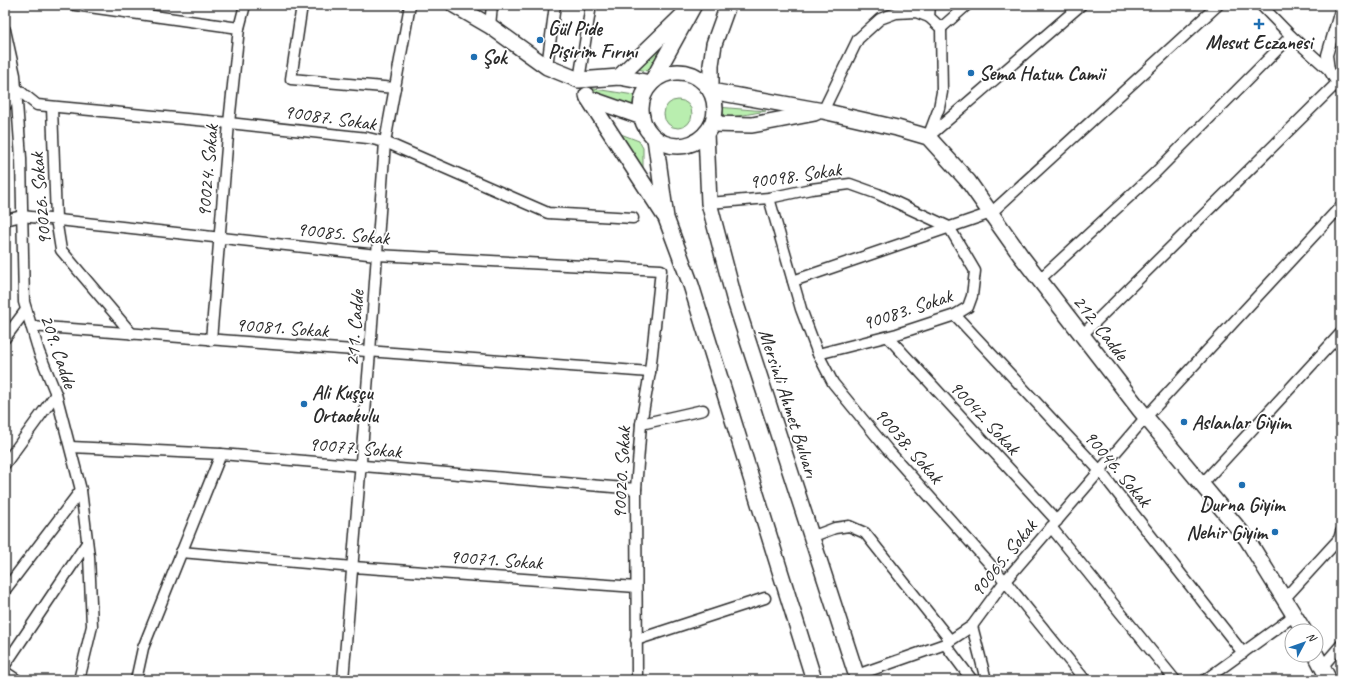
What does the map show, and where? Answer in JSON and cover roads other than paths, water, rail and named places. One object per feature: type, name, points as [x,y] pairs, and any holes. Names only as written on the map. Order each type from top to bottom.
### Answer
[{"type":"main road","points":[[454,5],[490,26],[547,67],[579,80],[619,77],[651,83],[660,76],[671,72],[683,72],[699,78],[711,91],[824,112],[928,137]]},
{"type":"main road","points":[[619,77],[694,5]]},
{"type":"main road","points":[[694,5],[644,93],[641,105],[642,117],[647,129],[655,138],[670,145],[687,145],[698,140],[709,129],[715,113],[715,102],[711,91],[711,65],[714,44],[728,5]]},
{"type":"main road","points":[[579,80],[588,98],[666,218],[691,285],[814,680]]},
{"type":"main road","points":[[588,98],[642,117]]},
{"type":"main road","points":[[709,129],[752,125],[824,112]]},
{"type":"main road","name":"Mersinli Ahmet Bulvarı","points":[[709,129],[710,202],[734,298],[857,678]]},
{"type":"main road","name":"212. Cadde","points":[[928,137],[968,180],[1040,280],[1082,335],[1146,417],[1247,539],[1300,623]]},
{"type":"main road","points":[[655,138],[666,218]]},
{"type":"street","points":[[75,5],[240,28]]},
{"type":"street","name":"90024. Sokak","points":[[211,340],[229,123],[240,28],[245,5]]},
{"type":"street","points":[[302,5],[291,80],[395,88]]},
{"type":"street","name":"211. Cadde","points":[[344,680],[385,142],[410,5]]},
{"type":"street","points":[[490,26],[492,5]]},
{"type":"street","points":[[547,67],[556,5]]},
{"type":"street","points":[[579,80],[591,5]]},
{"type":"street","points":[[929,17],[930,5]]},
{"type":"street","points":[[941,28],[967,5]]},
{"type":"street","points":[[928,137],[1081,5]]},
{"type":"street","points":[[793,281],[991,213],[1218,5]]},
{"type":"street","points":[[1082,335],[1339,87],[1329,70],[1291,36],[1262,5]]},
{"type":"street","points":[[824,112],[858,39],[880,19],[896,13],[916,12],[929,17],[941,28],[942,92],[939,108],[928,137]]},
{"type":"street","points":[[1329,70],[1327,55],[1339,13]]},
{"type":"street","name":"209. Cadde","points":[[5,30],[16,88],[21,158],[24,302],[31,326],[56,394],[81,490],[87,543],[92,626],[80,680]]},
{"type":"street","points":[[1040,280],[1156,172],[1291,36]]},
{"type":"street","points":[[5,86],[16,88],[5,106]]},
{"type":"street","name":"90087. Sokak","points":[[16,88],[37,105],[368,138],[385,142],[548,213],[633,218]]},
{"type":"street","name":"90026. Sokak","points":[[52,106],[56,219],[61,250],[132,334]]},
{"type":"street","name":"90098. Sokak","points":[[710,202],[769,198],[811,188],[850,184],[878,194],[950,227]]},
{"type":"street","name":"90038. Sokak","points":[[769,198],[801,309],[818,354],[833,383],[888,449],[1005,581],[1085,680]]},
{"type":"street","name":"90065. Sokak","points":[[857,678],[947,642],[972,626],[1005,581],[1146,417],[1341,206]]},
{"type":"street","name":"90085. Sokak","points":[[5,220],[22,216],[56,219],[377,256],[661,270]]},
{"type":"street","name":"90083. Sokak","points":[[818,354],[888,337],[955,315],[968,307],[972,296],[975,271],[950,227]]},
{"type":"street","name":"90020. Sokak","points":[[637,680],[636,489],[641,424],[650,372],[661,270]]},
{"type":"street","points":[[5,338],[26,310]]},
{"type":"street","name":"90046. Sokak","points":[[955,315],[1100,471],[1243,654]]},
{"type":"street","name":"90081. Sokak","points":[[31,326],[650,372]]},
{"type":"street","points":[[1202,484],[1341,333]]},
{"type":"street","name":"90042. Sokak","points":[[888,337],[1054,524],[1175,680]]},
{"type":"street","points":[[5,464],[56,394]]},
{"type":"street","points":[[641,424],[703,410]]},
{"type":"street","name":"90077. Sokak","points":[[71,447],[221,454],[636,489]]},
{"type":"street","points":[[136,680],[143,648],[221,454]]},
{"type":"street","points":[[5,590],[81,490]]},
{"type":"street","points":[[811,537],[835,528],[849,526],[865,533],[947,642],[972,680]]},
{"type":"street","points":[[1284,598],[1340,537]]},
{"type":"street","points":[[5,665],[87,543]]},
{"type":"street","name":"90071. Sokak","points":[[182,552],[353,567],[636,587]]},
{"type":"street","points":[[636,640],[765,598]]},
{"type":"street","points":[[1204,680],[1243,654],[1295,615]]},
{"type":"street","points":[[972,626],[986,680]]},
{"type":"street","points":[[1322,667],[1341,645]]},
{"type":"street","points":[[5,672],[17,680]]},
{"type":"place","name":"Mesut Eczanesi","points":[[1259,24]]},
{"type":"place","name":"Gül Pide Pişirim Fırını","points":[[540,40]]},
{"type":"place","name":"Şok","points":[[474,57]]},
{"type":"place","name":"Sema Hatun Camii","points":[[971,73]]},
{"type":"place","name":"Ali Kuşçu Ortaokulu","points":[[304,404]]},
{"type":"place","name":"Aslanlar Giyim","points":[[1184,422]]},
{"type":"place","name":"Durna Giyim","points":[[1242,485]]},
{"type":"place","name":"Nehir Giyim","points":[[1275,532]]}]
